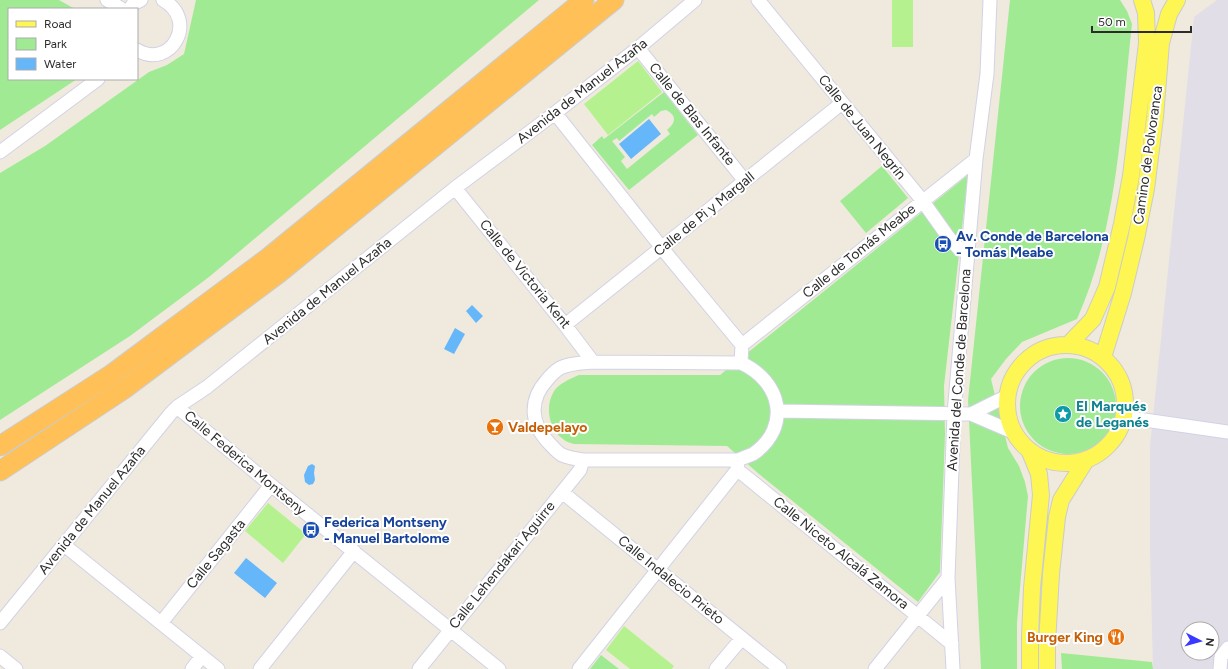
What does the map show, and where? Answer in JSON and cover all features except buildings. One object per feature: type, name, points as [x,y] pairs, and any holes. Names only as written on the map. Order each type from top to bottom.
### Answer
[{"type":"highway","points":[[0,446],[112,374],[268,258],[584,0]]},
{"type":"highway","points":[[0,471],[124,390],[279,273],[614,0]]},
{"type":"main road","name":"Camino de Polvoranca","points":[[1069,344],[1093,319],[1107,287],[1122,224],[1132,176],[1147,43],[1146,13],[1142,0]]},
{"type":"main road","name":"Camino de Polvoranca","points":[[1103,357],[1123,293],[1139,225],[1146,189],[1155,118],[1161,43],[1169,14],[1177,0]]},
{"type":"main road","points":[[1069,344],[1087,348],[1103,357],[1114,369],[1122,384],[1125,400],[1124,417],[1119,431],[1110,444],[1098,454],[1086,460],[1066,464],[1048,461],[1030,452],[1020,443],[1013,432],[1007,415],[1007,396],[1012,379],[1021,364],[1035,353],[1051,346],[1069,344]]},
{"type":"main road","points":[[1030,452],[1039,474],[1041,495],[1032,588],[1030,669]]},
{"type":"main road","points":[[1047,669],[1051,574],[1057,517],[1061,500],[1086,460]]},
{"type":"street","points":[[107,0],[120,8]]},
{"type":"street","points":[[131,8],[133,4],[141,0]]},
{"type":"street","points":[[138,50],[147,54],[157,54],[166,51],[178,38],[180,19],[176,10],[163,0]]},
{"type":"street","name":"Avenida de Manuel Azaña","points":[[0,623],[177,407],[207,387],[455,188],[638,48],[695,0]]},
{"type":"street","name":"Calle de Juan Negrín","points":[[758,0],[922,200],[949,238],[960,250],[968,251]]},
{"type":"street","name":"Avenida del Conde de Barcelona","points":[[953,669],[948,578],[954,414],[976,158],[987,74],[990,0]]},
{"type":"street","name":"Calle de Blas Infante","points":[[638,48],[745,180]]},
{"type":"street","points":[[0,152],[97,80]]},
{"type":"street","name":"Calle de Pi y Margall","points":[[566,325],[842,103]]},
{"type":"street","points":[[555,113],[742,345],[741,363]]},
{"type":"street","name":"Calle de Tomás Meabe","points":[[742,345],[976,158]]},
{"type":"street","name":"Calle de Victoria Kent","points":[[455,188],[566,325],[594,362]]},
{"type":"street","points":[[579,669],[658,570],[738,465],[770,438],[775,428],[778,411],[776,400],[760,374],[741,363],[594,362],[561,367],[544,384],[536,396],[534,404],[535,420],[545,439],[562,454],[583,460],[738,465]]},
{"type":"street","points":[[971,414],[1007,396]]},
{"type":"street","name":"Calle Federica Montseny","points":[[177,407],[499,669]]},
{"type":"street","points":[[778,411],[971,414],[1013,432]]},
{"type":"street","points":[[1124,417],[1228,432]]},
{"type":"street","name":"Calle Lehendakari Aguirre","points":[[419,669],[580,470],[583,460]]},
{"type":"street","name":"Calle Niceto Alcalá Zamora","points":[[738,465],[952,644]]},
{"type":"street","name":"Calle Sagasta","points":[[161,623],[271,485]]},
{"type":"street","name":"Calle Indalecio Prieto","points":[[562,492],[780,669]]},
{"type":"street","points":[[64,545],[218,669]]},
{"type":"street","points":[[260,669],[354,551]]},
{"type":"street","points":[[875,669],[948,578]]},
{"type":"street","points":[[716,669],[742,638]]},
{"type":"street","points":[[1220,669],[1221,657],[1228,648]]},
{"type":"street","points":[[0,656],[16,669]]},
{"type":"street","points":[[192,669],[202,656]]},
{"type":"shaded area","points":[[1217,0],[1228,0],[1228,669],[1153,669],[1150,550],[1150,446],[1194,17]]},
{"type":"green space","points":[[0,0],[59,0],[73,8],[8,8],[8,80],[75,80],[0,130]]},
{"type":"green space","points":[[196,0],[539,0],[209,277],[130,336],[0,420],[0,173],[45,146],[149,72],[167,65],[184,54]]},
{"type":"green space","points":[[892,0],[913,0],[913,47],[892,47]]},
{"type":"green space","points":[[1010,0],[1120,0],[1127,11],[1132,24],[1116,174],[1110,211],[1091,284],[1077,319],[1022,342],[1006,359],[991,379],[1008,448],[1019,466],[1028,496],[1017,623],[1017,669],[981,669],[968,400]]},
{"type":"green space","points":[[638,61],[662,92],[608,135],[584,104]]},
{"type":"green space","points":[[664,92],[698,135],[629,190],[592,145],[602,136],[604,139]],"holes":[[[666,110],[674,117],[672,125],[667,130],[670,134],[627,169],[621,161],[625,157],[612,141],[617,138],[619,141],[652,114],[654,117],[661,111]]]},
{"type":"green space","points":[[882,166],[908,198],[866,233],[840,201]]},
{"type":"green space","points":[[968,175],[944,386],[945,434],[940,572],[918,602],[759,474],[727,446],[574,444],[564,440],[554,430],[549,411],[549,405],[553,393],[561,384],[579,375],[720,375]]},
{"type":"green space","points":[[1068,358],[1086,361],[1102,372],[1113,388],[1116,406],[1113,424],[1102,440],[1086,451],[1068,454],[1050,451],[1034,440],[1023,424],[1020,406],[1023,388],[1034,372],[1050,361]]},
{"type":"green space","points":[[268,503],[306,534],[283,563],[245,531]]},
{"type":"green space","points":[[624,626],[674,666],[672,669],[630,669],[606,650]]},
{"type":"green space","points":[[1061,653],[1152,662],[1153,669],[1062,669]]},
{"type":"green space","points":[[601,655],[619,669],[590,669]]},
{"type":"water","points":[[649,119],[661,134],[631,159],[619,144]]},
{"type":"water","points":[[472,305],[483,316],[476,323],[466,311]]},
{"type":"water","points":[[455,328],[465,334],[454,354],[444,349]]},
{"type":"water","points":[[312,464],[315,466],[315,480],[313,484],[309,485],[305,482],[304,475],[308,466]]},
{"type":"water","points":[[246,558],[277,583],[265,598],[234,573]]},
{"type":"place","name":"Av. Conde de Barcelona - Tomás Meabe","points":[[943,244]]},
{"type":"place","name":"El Marqués de Leganés","points":[[1063,414]]},
{"type":"place","name":"Valdepelayo","points":[[495,427]]},
{"type":"place","name":"Federica Montseny - Manuel Bartolome","points":[[311,530]]},
{"type":"place","name":"Burger King","points":[[1116,637]]}]
